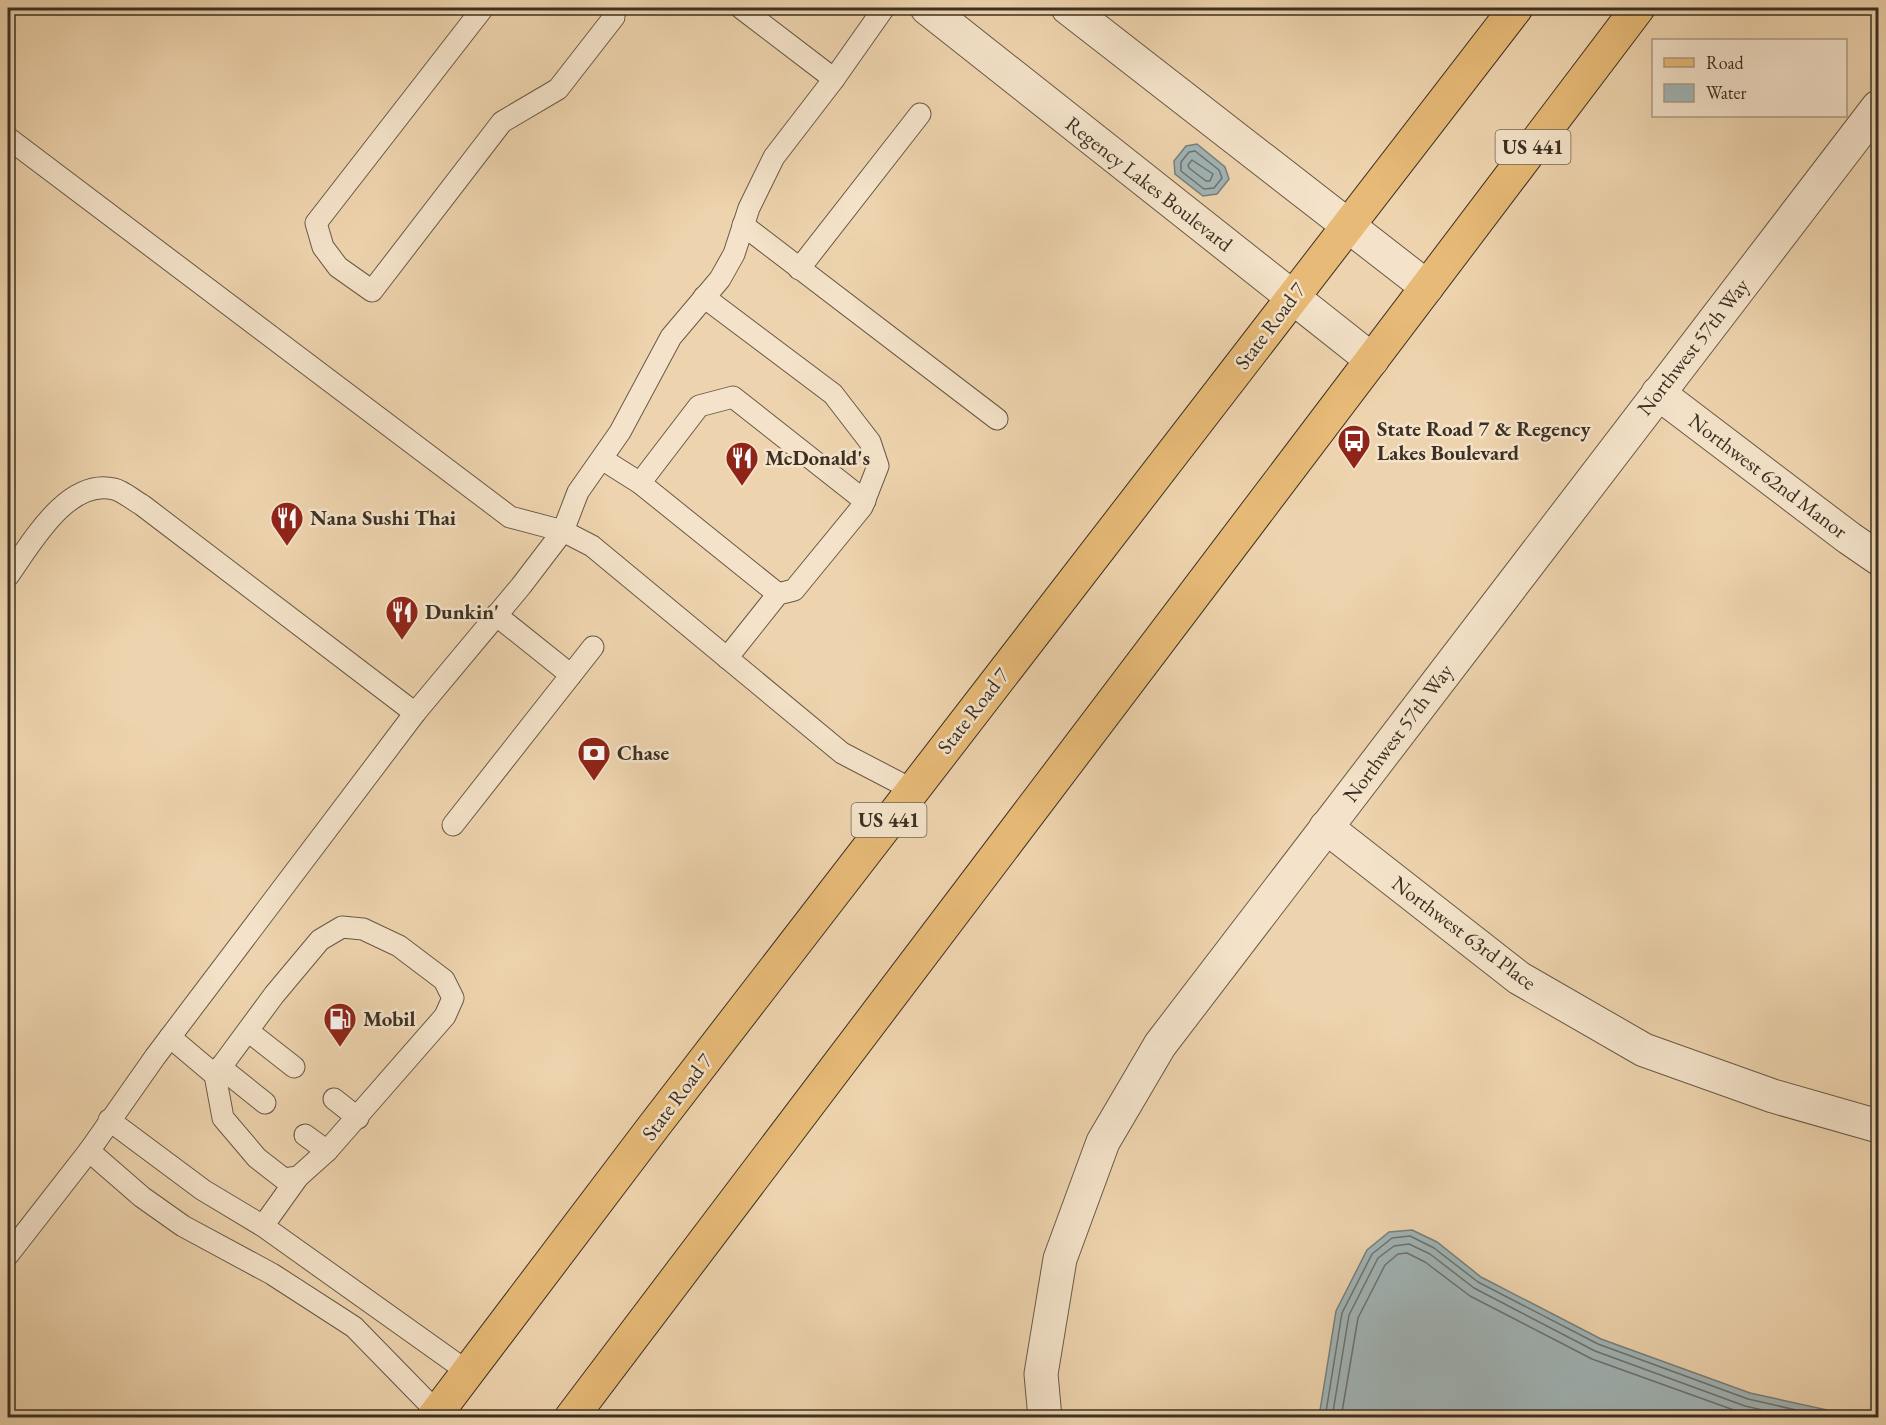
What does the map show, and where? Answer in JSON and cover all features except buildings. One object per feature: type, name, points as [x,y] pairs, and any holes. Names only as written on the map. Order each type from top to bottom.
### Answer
[{"type":"main road","name":"State Road 7","points":[[435,1415],[913,789],[1516,8]]},
{"type":"main road","name":"US 441","points":[[571,1418],[1638,8]]},
{"type":"street","name":"Regency Lakes Boulevard","points":[[927,8],[1372,360]]},
{"type":"street","points":[[1068,8],[1427,287]]},
{"type":"street","name":"Northwest 57th Way","points":[[1045,1418],[1041,1374],[1060,1259],[1103,1142],[1160,1045],[1878,107]]},
{"type":"street","name":"Northwest 62nd Manor","points":[[1658,393],[1878,558]]},
{"type":"street","name":"Northwest 63rd Place","points":[[1326,827],[1519,978],[1644,1050],[1773,1095],[1878,1126]]},
{"type":"lane","points":[[483,8],[316,223],[323,247],[338,267],[372,291],[502,122],[558,89],[614,17],[612,8]]},
{"type":"lane","points":[[741,8],[834,79]]},
{"type":"lane","points":[[8,1255],[89,1151],[170,1037],[415,713],[562,531],[578,492],[620,432],[671,337],[720,279],[734,254],[749,208],[774,157],[834,79],[884,8]]},
{"type":"lane","points":[[799,269],[920,114]]},
{"type":"lane","points":[[10,145],[510,517],[562,531],[592,546],[842,753],[913,789]]},
{"type":"lane","points":[[743,225],[997,419]]},
{"type":"lane","points":[[704,297],[833,394],[870,442],[878,466],[862,507],[794,590],[778,594],[727,658]]},
{"type":"lane","points":[[640,483],[699,406],[733,397],[865,501]]},
{"type":"lane","points":[[602,459],[640,483],[778,594]]},
{"type":"lane","points":[[8,576],[57,510],[84,491],[96,488],[115,489],[142,505],[415,713]]},
{"type":"lane","points":[[496,615],[571,675]]},
{"type":"lane","points":[[453,825],[593,647]]},
{"type":"lane","points":[[263,1226],[298,1177],[358,1118],[445,1016],[453,998],[444,980],[399,946],[363,929],[342,927],[320,940],[274,995],[217,1071],[223,1118],[257,1158],[284,1179],[298,1177]]},
{"type":"lane","points":[[248,1031],[294,1067]]},
{"type":"lane","points":[[170,1037],[265,1103]]},
{"type":"lane","points":[[334,1099],[358,1118]]},
{"type":"lane","points":[[109,1120],[202,1190],[263,1226],[468,1372]]},
{"type":"lane","points":[[305,1135],[327,1151]]},
{"type":"lane","points":[[89,1151],[141,1197],[183,1226],[272,1274],[354,1327],[435,1415]]},
{"type":"water","points":[[1197,144],[1225,167],[1229,179],[1217,194],[1203,196],[1175,174],[1174,161],[1186,146]]},
{"type":"water","points":[[1412,1230],[1437,1242],[1481,1277],[1601,1339],[1750,1393],[1859,1417],[1319,1417],[1336,1311],[1367,1250],[1389,1232]]},
{"type":"place","name":"State Road 7 & Regency Lakes Boulevard","points":[[1354,470]]},
{"type":"place","name":"McDonald's","points":[[742,487]]},
{"type":"place","name":"Nana Sushi Thai","points":[[287,547]]},
{"type":"place","name":"Dunkin'","points":[[402,641]]},
{"type":"place","name":"Chase","points":[[594,782]]},
{"type":"place","name":"Mobil","points":[[340,1048]]}]
